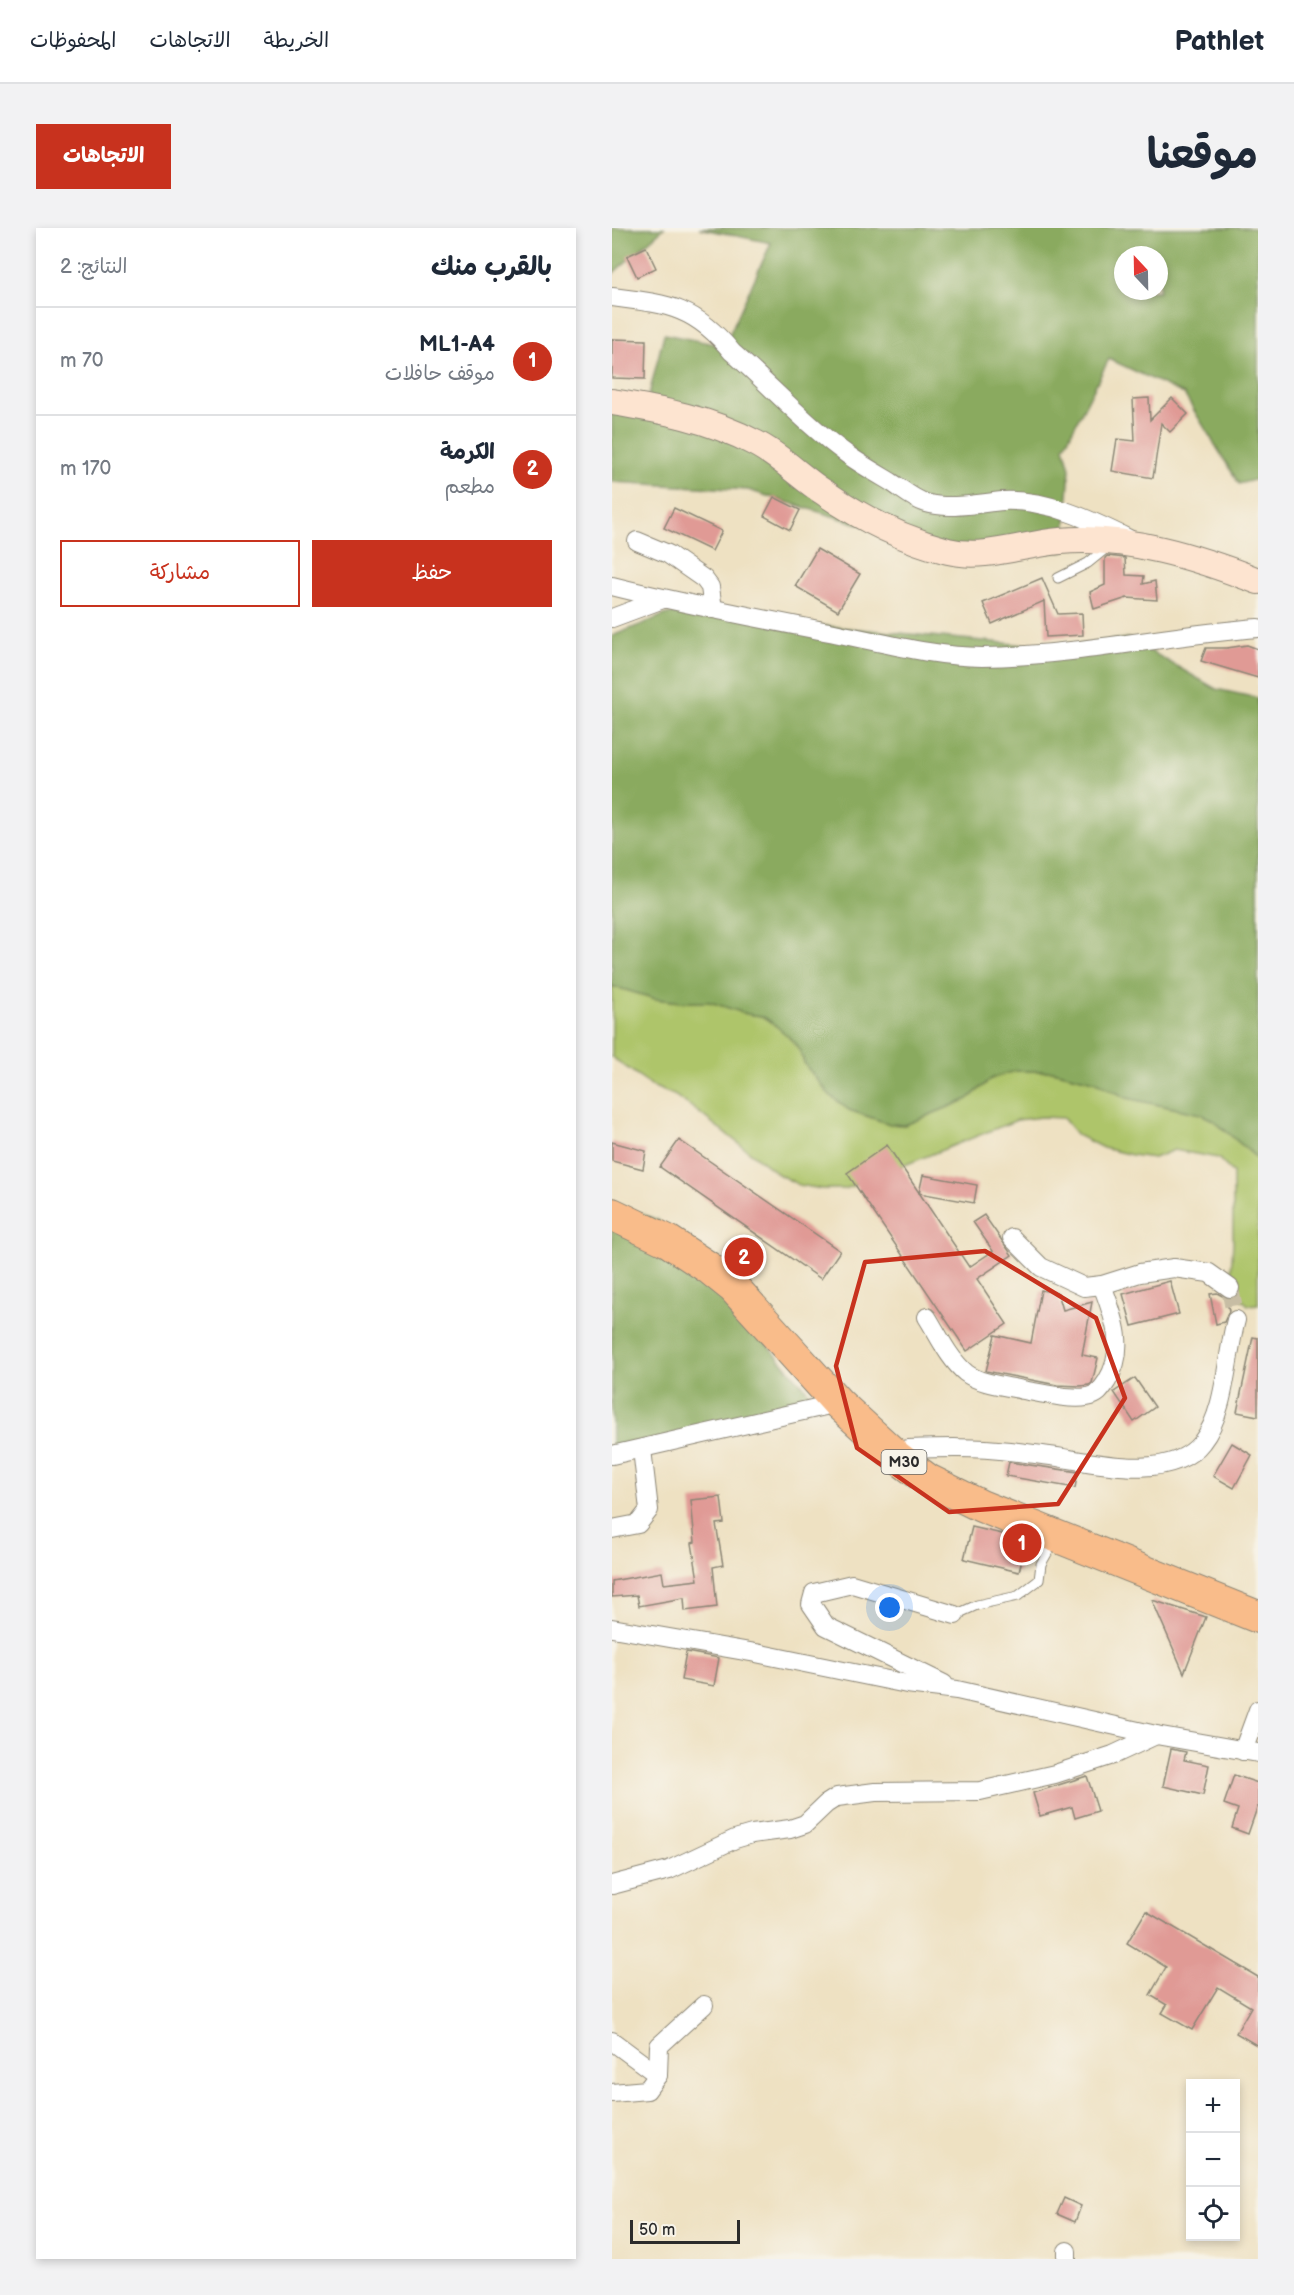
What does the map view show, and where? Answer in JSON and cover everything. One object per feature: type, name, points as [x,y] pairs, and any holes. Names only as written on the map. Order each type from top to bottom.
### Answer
[{"type":"highway","name":"M30","points":[[612,1199],[662,1219],[712,1252],[744,1282],[816,1363],[890,1436],[938,1468],[988,1492],[1258,1600]]},
{"type":"highway","name":"M30","points":[[612,1214],[668,1240],[734,1288],[838,1403],[897,1457],[928,1480],[981,1506],[1258,1617]]},
{"type":"main road","points":[[612,402],[677,413],[736,433],[758,444],[825,493],[880,525],[950,552],[986,553],[1058,541],[1114,542],[1210,562],[1258,581]]},
{"type":"street","points":[[612,297],[670,306],[683,310],[702,322],[825,436],[848,455],[914,498],[927,503],[946,505],[1004,501],[1034,503],[1055,508],[1103,526],[1141,546]]},
{"type":"street","points":[[637,541],[668,554],[704,579],[710,587],[713,609]]},
{"type":"street","points":[[612,586],[663,599],[927,651],[980,657],[1102,648],[1199,633],[1258,628]]},
{"type":"street","points":[[612,618],[663,599]]},
{"type":"street","points":[[1012,1238],[1041,1267],[1084,1287],[1102,1285],[1140,1273],[1174,1268],[1209,1273],[1230,1288]]},
{"type":"street","points":[[927,1317],[956,1364],[969,1375],[1040,1393],[1085,1397],[1099,1393],[1111,1375],[1118,1356],[1114,1316],[1102,1285]]},
{"type":"street","points":[[908,1449],[1006,1451],[1107,1466],[1163,1465],[1187,1454],[1202,1443],[1211,1425],[1225,1383],[1236,1320]]},
{"type":"street","points":[[612,1455],[838,1403]]},
{"type":"street","points":[[612,1528],[638,1524],[649,1510],[642,1449]]},
{"type":"street","points":[[955,1616],[852,1584],[814,1593],[811,1604],[826,1626],[957,1690]]},
{"type":"street","points":[[612,1628],[756,1653],[907,1684],[957,1690],[1156,1735],[1251,1752],[1258,1710]]},
{"type":"street","points":[[612,1885],[669,1870],[735,1839],[752,1834],[790,1829],[804,1824],[837,1797],[874,1792],[980,1791],[1055,1774],[1113,1755],[1156,1735]]},
{"type":"street","points":[[612,2093],[647,2090],[658,2075],[659,2046],[704,2005]]},
{"type":"street","points":[[612,2041],[658,2075]]},
{"type":"lane","points":[[1058,578],[1088,563],[1114,542]]},
{"type":"lane","points":[[955,1616],[976,1605],[1018,1596],[1025,1591],[1039,1580],[1041,1564],[1057,1537]]},
{"type":"highlighted area","points":[[985,1251],[1096,1318],[1125,1398],[1058,1504],[949,1512],[857,1448],[836,1366],[865,1262]]},
{"type":"green space","points":[[612,228],[664,228],[612,274]]},
{"type":"green space","points":[[699,228],[1253,228],[1258,232],[1258,479],[1239,484],[1184,394],[1109,359],[1064,447],[1070,468],[1064,552],[939,549],[748,490],[612,482],[612,395],[648,399],[664,334],[724,346],[771,243]]},
{"type":"green space","points":[[716,613],[795,623],[1057,648],[1128,638],[1216,689],[1258,698],[1258,1159],[1213,1120],[1201,1114],[1127,1098],[1094,1081],[1053,1071],[1016,1071],[1001,1075],[991,1079],[968,1099],[905,1125],[890,1124],[849,1110],[829,1094],[805,1065],[800,1050],[792,1040],[762,1016],[747,1014],[710,1002],[656,999],[612,986],[612,636],[667,614]]},
{"type":"green space","points":[[612,986],[656,999],[710,1002],[761,1016],[773,1023],[792,1040],[800,1050],[805,1065],[829,1094],[849,1110],[890,1124],[905,1125],[968,1099],[991,1079],[1016,1071],[1053,1071],[1094,1081],[1127,1098],[1201,1114],[1213,1120],[1258,1159],[1258,1304],[1248,1305],[1230,1288],[1233,1243],[1233,1173],[1218,1158],[1174,1150],[1154,1158],[1132,1155],[1103,1148],[1077,1135],[1063,1118],[1041,1117],[1017,1120],[845,1189],[822,1189],[799,1185],[778,1174],[693,1108],[674,1095],[654,1087],[612,1057]]},
{"type":"green space","points":[[612,1203],[658,1220],[820,1405],[612,1452]]},
{"type":"building","points":[[646,247],[656,268],[637,277],[627,256]]},
{"type":"building","points":[[612,339],[646,340],[645,379],[612,378]]},
{"type":"building","points":[[1149,398],[1150,420],[1172,398],[1188,414],[1170,432],[1161,423],[1153,478],[1112,471],[1117,439],[1135,441],[1133,399]]},
{"type":"building","points":[[774,497],[800,510],[790,530],[764,516]]},
{"type":"building","points":[[674,508],[722,531],[712,551],[664,528]]},
{"type":"building","points":[[817,549],[860,574],[838,611],[795,586]]},
{"type":"building","points":[[1107,556],[1125,558],[1126,575],[1144,576],[1143,584],[1155,581],[1157,600],[1127,598],[1094,609],[1090,592],[1105,585],[1105,558]]},
{"type":"building","points":[[1042,578],[1058,614],[1082,613],[1083,635],[1046,637],[1044,601],[992,624],[983,603]]},
{"type":"building","points":[[1247,645],[1258,649],[1258,678],[1201,661],[1206,648]]},
{"type":"building","points":[[679,1140],[840,1251],[821,1279],[660,1167]]},
{"type":"building","points":[[612,1142],[646,1151],[643,1169],[612,1161]]},
{"type":"building","points":[[887,1145],[969,1267],[993,1251],[973,1222],[984,1215],[1012,1255],[977,1279],[1007,1324],[967,1351],[847,1173]]},
{"type":"building","points":[[923,1175],[977,1185],[974,1203],[919,1193]]},
{"type":"building","points":[[1170,1281],[1179,1314],[1132,1326],[1123,1294]]},
{"type":"building","points":[[1041,1290],[1058,1293],[1063,1310],[1092,1302],[1082,1355],[1098,1358],[1092,1383],[1089,1385],[1057,1385],[986,1371],[995,1335],[1031,1343]]},
{"type":"building","points":[[1217,1293],[1226,1298],[1229,1311],[1224,1322],[1216,1324],[1210,1294]]},
{"type":"building","points":[[1253,1337],[1258,1338],[1258,1416],[1237,1412]]},
{"type":"building","points":[[1135,1378],[1155,1407],[1134,1422],[1114,1392]]},
{"type":"building","points":[[1232,1443],[1252,1455],[1234,1488],[1213,1476]]},
{"type":"building","points":[[1009,1462],[1078,1472],[1075,1488],[1006,1476]]},
{"type":"building","points":[[721,1497],[724,1523],[716,1524],[723,1565],[713,1567],[717,1607],[685,1611],[684,1598],[639,1606],[637,1595],[612,1597],[612,1581],[662,1572],[664,1584],[698,1580],[692,1543],[695,1542],[691,1500]]},
{"type":"building","points":[[972,1527],[1002,1534],[1026,1543],[1019,1572],[964,1559]]},
{"type":"building","points":[[1152,1600],[1206,1617],[1184,1673]]},
{"type":"building","points":[[686,1652],[719,1658],[714,1686],[681,1680]]},
{"type":"building","points":[[1171,1749],[1186,1752],[1184,1760],[1209,1765],[1203,1795],[1163,1786]]},
{"type":"building","points":[[1234,1775],[1258,1783],[1258,1805],[1248,1834],[1232,1828],[1238,1809],[1224,1804]]},
{"type":"building","points":[[1087,1776],[1098,1811],[1075,1818],[1072,1807],[1040,1816],[1033,1793]]},
{"type":"building","points":[[1146,1911],[1258,1977],[1258,2046],[1236,2033],[1251,2007],[1218,1987],[1192,2030],[1162,2013],[1167,2005],[1150,1995],[1166,1967],[1127,1943]]},
{"type":"building","points":[[1064,2198],[1081,2206],[1075,2222],[1057,2214]]},
{"type":"tunnel","points":[[1230,1288],[1236,1320]]},
{"type":"place","name":"الكرمة","points":[[744,1257]]},
{"type":"place","name":"ML1-A4","points":[[1022,1543]]}]
